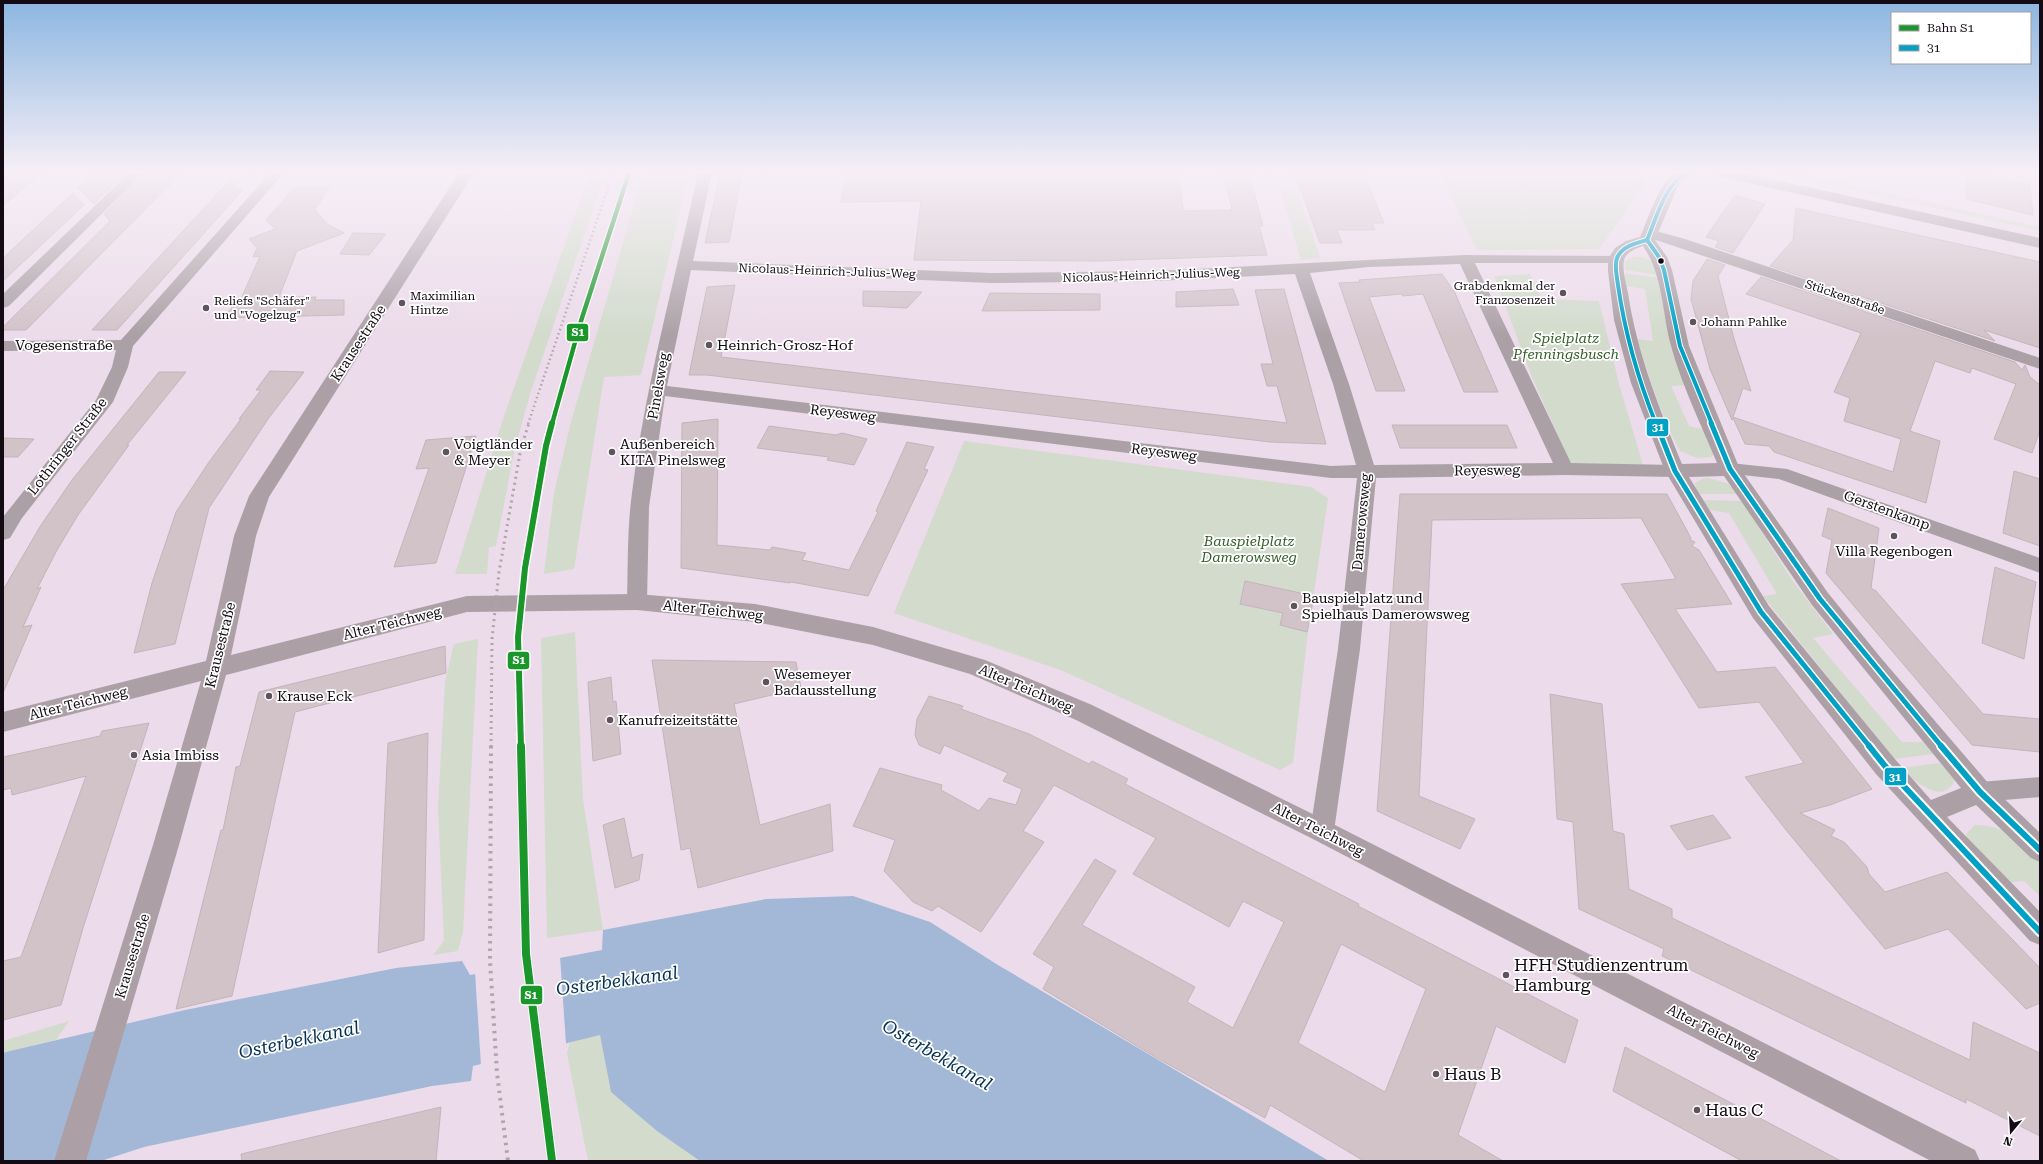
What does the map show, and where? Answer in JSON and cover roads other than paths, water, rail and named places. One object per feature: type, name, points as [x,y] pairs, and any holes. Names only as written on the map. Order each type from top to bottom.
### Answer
[{"type":"street","points":[[3,303],[81,227]]},
{"type":"street","name":"Lothringer Straße","points":[[3,533],[9,513],[104,402],[120,367],[125,345],[230,227]]},
{"type":"street","name":"Krausestraße","points":[[70,1161],[166,845],[216,669],[245,536],[259,496],[432,227]]},
{"type":"street","name":"Pinelsweg","points":[[637,602],[641,495],[657,390],[671,321],[686,265],[694,227]]},
{"type":"street","points":[[1652,227],[1648,237],[1626,247],[1616,259],[1623,320],[1640,383],[1675,470],[1761,612],[1885,766],[1927,813],[2040,932]]},
{"type":"street","points":[[1969,227],[2040,243]]},
{"type":"street","points":[[1648,237],[1664,270],[1680,346],[1730,469],[1820,599],[1980,792],[2040,850]]},
{"type":"street","name":"Stückenstraße","points":[[1648,237],[1680,242],[2040,364]]},
{"type":"street","points":[[1465,259],[1565,469]]},
{"type":"street","name":"Nicolaus-Heinrich-Julius-Weg","points":[[686,265],[990,278],[1155,276],[1301,269],[1369,263],[1465,259],[1616,259]]},
{"type":"street","name":"Damerowsweg","points":[[1301,269],[1341,384],[1367,471],[1349,649],[1322,831]]},
{"type":"street","name":"Vogesenstraße","points":[[3,346],[125,345]]},
{"type":"street","name":"Reyesweg","points":[[657,390],[1331,472],[1565,469],[1675,470]]},
{"type":"street","points":[[1675,470],[1730,469]]},
{"type":"street","name":"Gerstenkamp","points":[[1730,469],[1780,473],[2040,566]]},
{"type":"street","name":"Alter Teichweg","points":[[3,722],[467,604],[524,602],[637,602],[755,614],[873,636],[977,667],[1083,712],[1322,831],[1964,1161]]},
{"type":"street","points":[[1927,813],[1980,792],[2040,787]]},
{"type":"water","name":"Osterbekkanal","points":[[853,896],[930,922],[998,965],[1329,1161],[700,1161],[657,1131],[611,1092],[600,1035],[473,1066],[471,1081],[432,1086],[144,1147],[101,1161],[3,1161],[3,1053],[185,1010],[396,968],[462,961],[470,975],[602,950],[603,930],[766,899]]},
{"type":"railway","points":[[528,424],[595,227]]},
{"type":"railway","points":[[491,747],[492,639],[499,572],[521,448],[529,423]]},
{"type":"railway","points":[[491,746],[490,961],[497,1073],[508,1161]]},
{"type":"rail line","name":"S1","points":[[552,1161],[526,954],[518,637],[525,568],[546,446],[581,321],[611,227]]},
{"type":"place","name":"Grabdenkmal der Franzosenzeit","points":[[1563,293]]},
{"type":"place","name":"Maximilian Hintze","points":[[402,303]]},
{"type":"place","name":"Reliefs \"Schäfer\" und \"Vogelzug\"","points":[[206,308]]},
{"type":"place","name":"Johann Pahlke","points":[[1693,322]]},
{"type":"place","name":"Heinrich-Grosz-Hof","points":[[709,345]]},
{"type":"place","name":"Voigtländer & Meyer","points":[[446,452]]},
{"type":"place","name":"Außenbereich KITA Pinelsweg","points":[[612,452]]},
{"type":"place","name":"Villa Regenbogen","points":[[1894,536]]},
{"type":"place","name":"Bauspielplatz und Spielhaus Damerowsweg","points":[[1294,606]]},
{"type":"place","name":"Wesemeyer Badausstellung","points":[[766,682]]},
{"type":"place","name":"Krause Eck","points":[[269,696]]},
{"type":"place","name":"Kanufreizeitstätte","points":[[610,720]]},
{"type":"place","name":"Asia Imbiss","points":[[134,755]]},
{"type":"place","name":"HFH Studienzentrum Hamburg","points":[[1506,975]]},
{"type":"place","name":"Haus B","points":[[1436,1074]]},
{"type":"place","name":"Haus C","points":[[1697,1110]]},
{"type":"park label","name":"Spielplatz Pfenningsbusch","points":[[1566,346]]},
{"type":"park label","name":"Bauspielplatz Damerowsweg","points":[[1249,550]]}]
